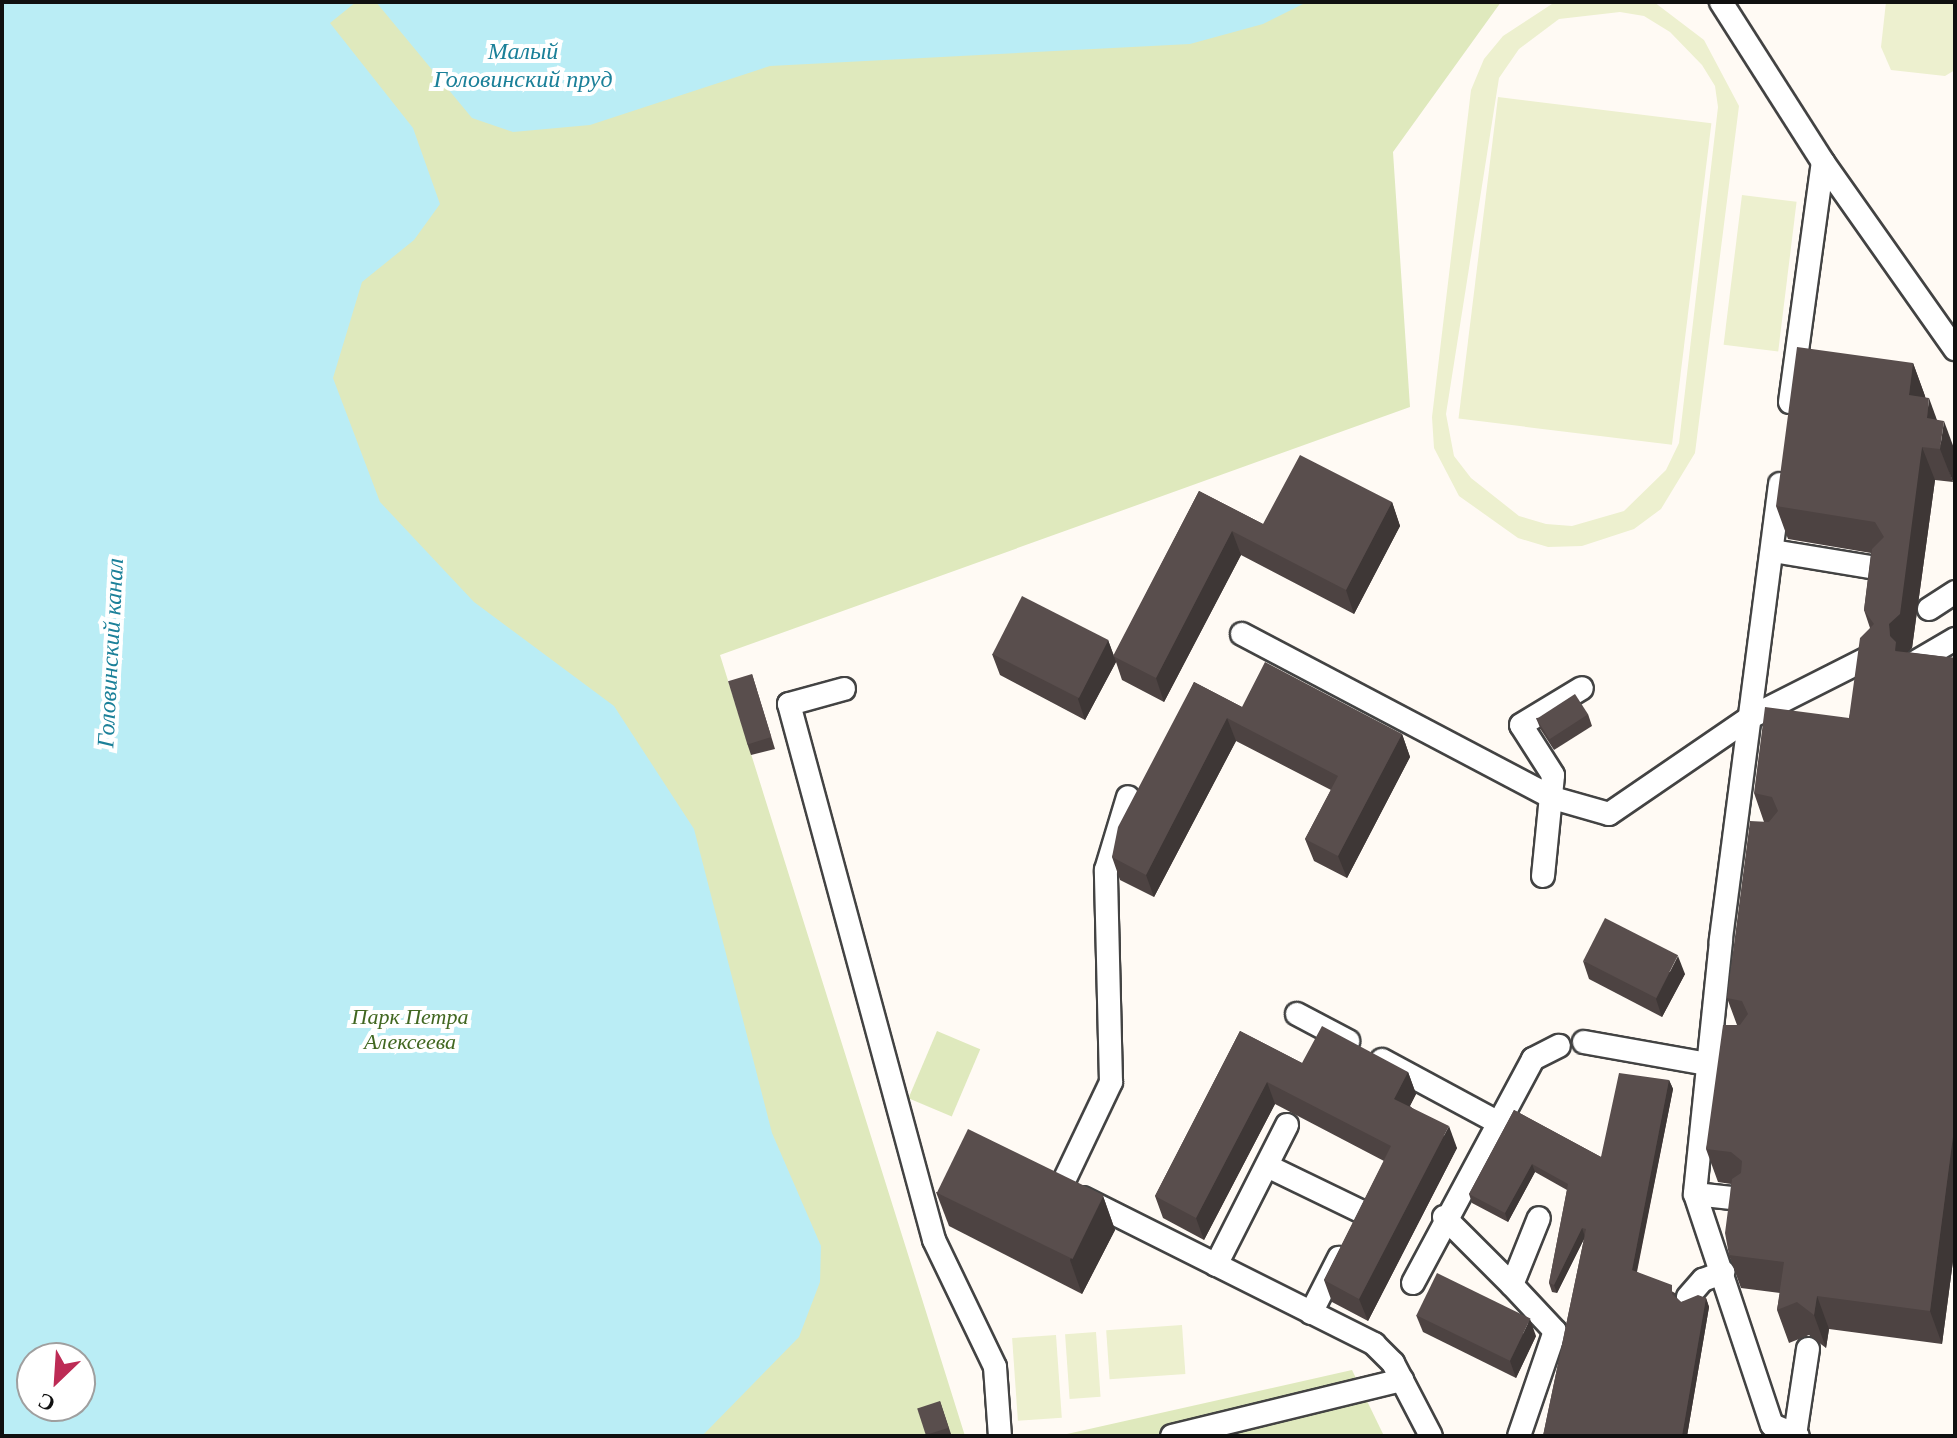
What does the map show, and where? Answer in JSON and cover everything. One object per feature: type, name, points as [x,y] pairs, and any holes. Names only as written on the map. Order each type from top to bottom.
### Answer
[{"type":"lane","points":[[1721,2],[1823,162],[1955,349]]},
{"type":"lane","points":[[1788,420],[1823,162]]},
{"type":"lane","points":[[1783,465],[1709,1041],[1695,1194],[1724,1272],[1772,1425],[1796,1435],[1808,1349]]},
{"type":"lane","points":[[1773,551],[1882,569]]},
{"type":"lane","points":[[1929,609],[1955,592]]},
{"type":"lane","points":[[1242,634],[1553,798],[1609,814],[1749,718],[1872,656]]},
{"type":"lane","points":[[1914,663],[1955,639]]},
{"type":"lane","points":[[1543,876],[1553,775],[1521,725],[1582,688]]},
{"type":"lane","points":[[844,689],[789,704],[934,1240],[995,1367],[1000,1436]]},
{"type":"lane","points":[[1061,1187],[1111,1082],[1106,870],[1128,797]]},
{"type":"lane","points":[[1734,837],[1762,840]]},
{"type":"lane","points":[[1297,1014],[1497,1122]]},
{"type":"lane","points":[[1709,1041],[1734,1044]]},
{"type":"lane","points":[[1584,1042],[1707,1064]]},
{"type":"lane","points":[[1413,1283],[1444,1217],[1533,1059],[1559,1046]]},
{"type":"lane","points":[[1216,1265],[1287,1125]]},
{"type":"lane","points":[[1267,1166],[1362,1212]]},
{"type":"lane","points":[[1033,1173],[1374,1344],[1398,1371],[1431,1436]]},
{"type":"lane","points":[[1311,1313],[1375,1188]]},
{"type":"lane","points":[[1695,1194],[1741,1199]]},
{"type":"lane","points":[[1444,1217],[1555,1331],[1519,1436]]},
{"type":"lane","points":[[1512,1285],[1539,1218]]},
{"type":"lane","points":[[1688,1297],[1703,1280],[1724,1272]]},
{"type":"lane","points":[[1172,1436],[1398,1371]]},
{"type":"green space","name":"Парк Петра Алексеева","points":[[2,2],[1501,2],[1393,152],[1410,407],[720,655],[965,1436],[2,1436]]},
{"type":"green space","points":[[1555,2],[1654,2],[1704,40],[1739,106],[1695,453],[1661,509],[1634,529],[1582,546],[1548,547],[1518,538],[1459,496],[1434,448],[1432,417],[1471,90],[1484,59],[1503,36]],"holes":[[[1620,12],[1644,16],[1670,32],[1702,65],[1715,86],[1718,107],[1679,443],[1666,470],[1624,511],[1572,526],[1546,524],[1519,516],[1471,478],[1454,456],[1446,414],[1499,78],[1519,49],[1559,19]]]},
{"type":"green space","points":[[1886,2],[1955,2],[1955,70],[1945,76],[1891,70],[1881,47]]},
{"type":"green space","points":[[1498,97],[1711,123],[1672,445],[1459,419]]},
{"type":"green space","points":[[1742,195],[1797,202],[1778,352],[1724,345]]},
{"type":"green space","points":[[937,1031],[980,1049],[952,1117],[908,1098]]},
{"type":"green space","points":[[1182,1325],[1185,1374],[1110,1379],[1106,1330]]},
{"type":"green space","points":[[1096,1332],[1101,1397],[1070,1399],[1065,1334]]},
{"type":"green space","points":[[1056,1335],[1062,1418],[1018,1421],[1012,1338]]},
{"type":"green space","points":[[1352,1370],[1384,1436],[1058,1436]]},
{"type":"water","name":"Головинский канал","points":[[356,2],[330,23],[413,128],[440,204],[414,240],[362,282],[333,378],[380,502],[474,602],[614,706],[694,829],[772,1133],[821,1246],[820,1282],[799,1337],[702,1436],[2,1436],[2,3]]},
{"type":"water","name":"Малый Головинский пруд","points":[[376,2],[1307,2],[1263,24],[1190,44],[770,66],[590,125],[513,132],[472,118]]},
{"type":"building","points":[[1797,347],[1913,363],[1909,395],[1929,398],[1927,418],[1944,421],[1940,449],[1922,447],[1900,614],[1889,624],[1890,636],[1896,642],[1895,651],[1955,658],[1955,1121],[1930,1311],[1817,1296],[1814,1315],[1797,1302],[1777,1310],[1784,1262],[1729,1255],[1725,1233],[1732,1179],[1741,1173],[1742,1161],[1731,1152],[1706,1149],[1723,1025],[1740,1025],[1748,1014],[1742,1001],[1727,998],[1750,821],[1769,822],[1778,811],[1772,797],[1754,793],[1765,707],[1849,718],[1860,638],[1874,624],[1864,610],[1872,549],[1884,537],[1875,522],[1776,506]]},
{"type":"building","points":[[1300,455],[1392,502],[1346,590],[1232,531],[1156,678],[1113,656],[1199,491],[1263,524]]},
{"type":"building","points":[[1022,596],[1108,640],[1079,698],[992,654]]},
{"type":"building","points":[[1265,662],[1402,734],[1338,856],[1305,839],[1338,776],[1227,718],[1146,875],[1112,857],[1118,827],[1194,682],[1242,707]]},
{"type":"building","points":[[752,674],[771,737],[747,744],[728,681]]},
{"type":"building","points":[[1575,694],[1588,714],[1549,739],[1536,719]]},
{"type":"building","points":[[1605,918],[1678,955],[1656,998],[1583,961]]},
{"type":"building","points":[[1322,1026],[1408,1072],[1394,1099],[1449,1126],[1359,1299],[1324,1280],[1391,1146],[1267,1082],[1196,1218],[1155,1196],[1240,1031],[1302,1063]]},
{"type":"building","points":[[1619,1073],[1669,1080],[1632,1270],[1672,1285],[1672,1294],[1681,1302],[1698,1295],[1706,1298],[1682,1436],[1543,1436],[1586,1229],[1582,1228],[1554,1285],[1549,1283],[1568,1184],[1532,1164],[1505,1213],[1469,1194],[1514,1110],[1601,1157]]},
{"type":"building","points":[[968,1129],[1104,1195],[1073,1259],[937,1193]]},
{"type":"building","points":[[1437,1273],[1530,1319],[1510,1361],[1416,1315]]},
{"type":"building","points":[[940,1401],[949,1428],[926,1435],[917,1408]]}]
